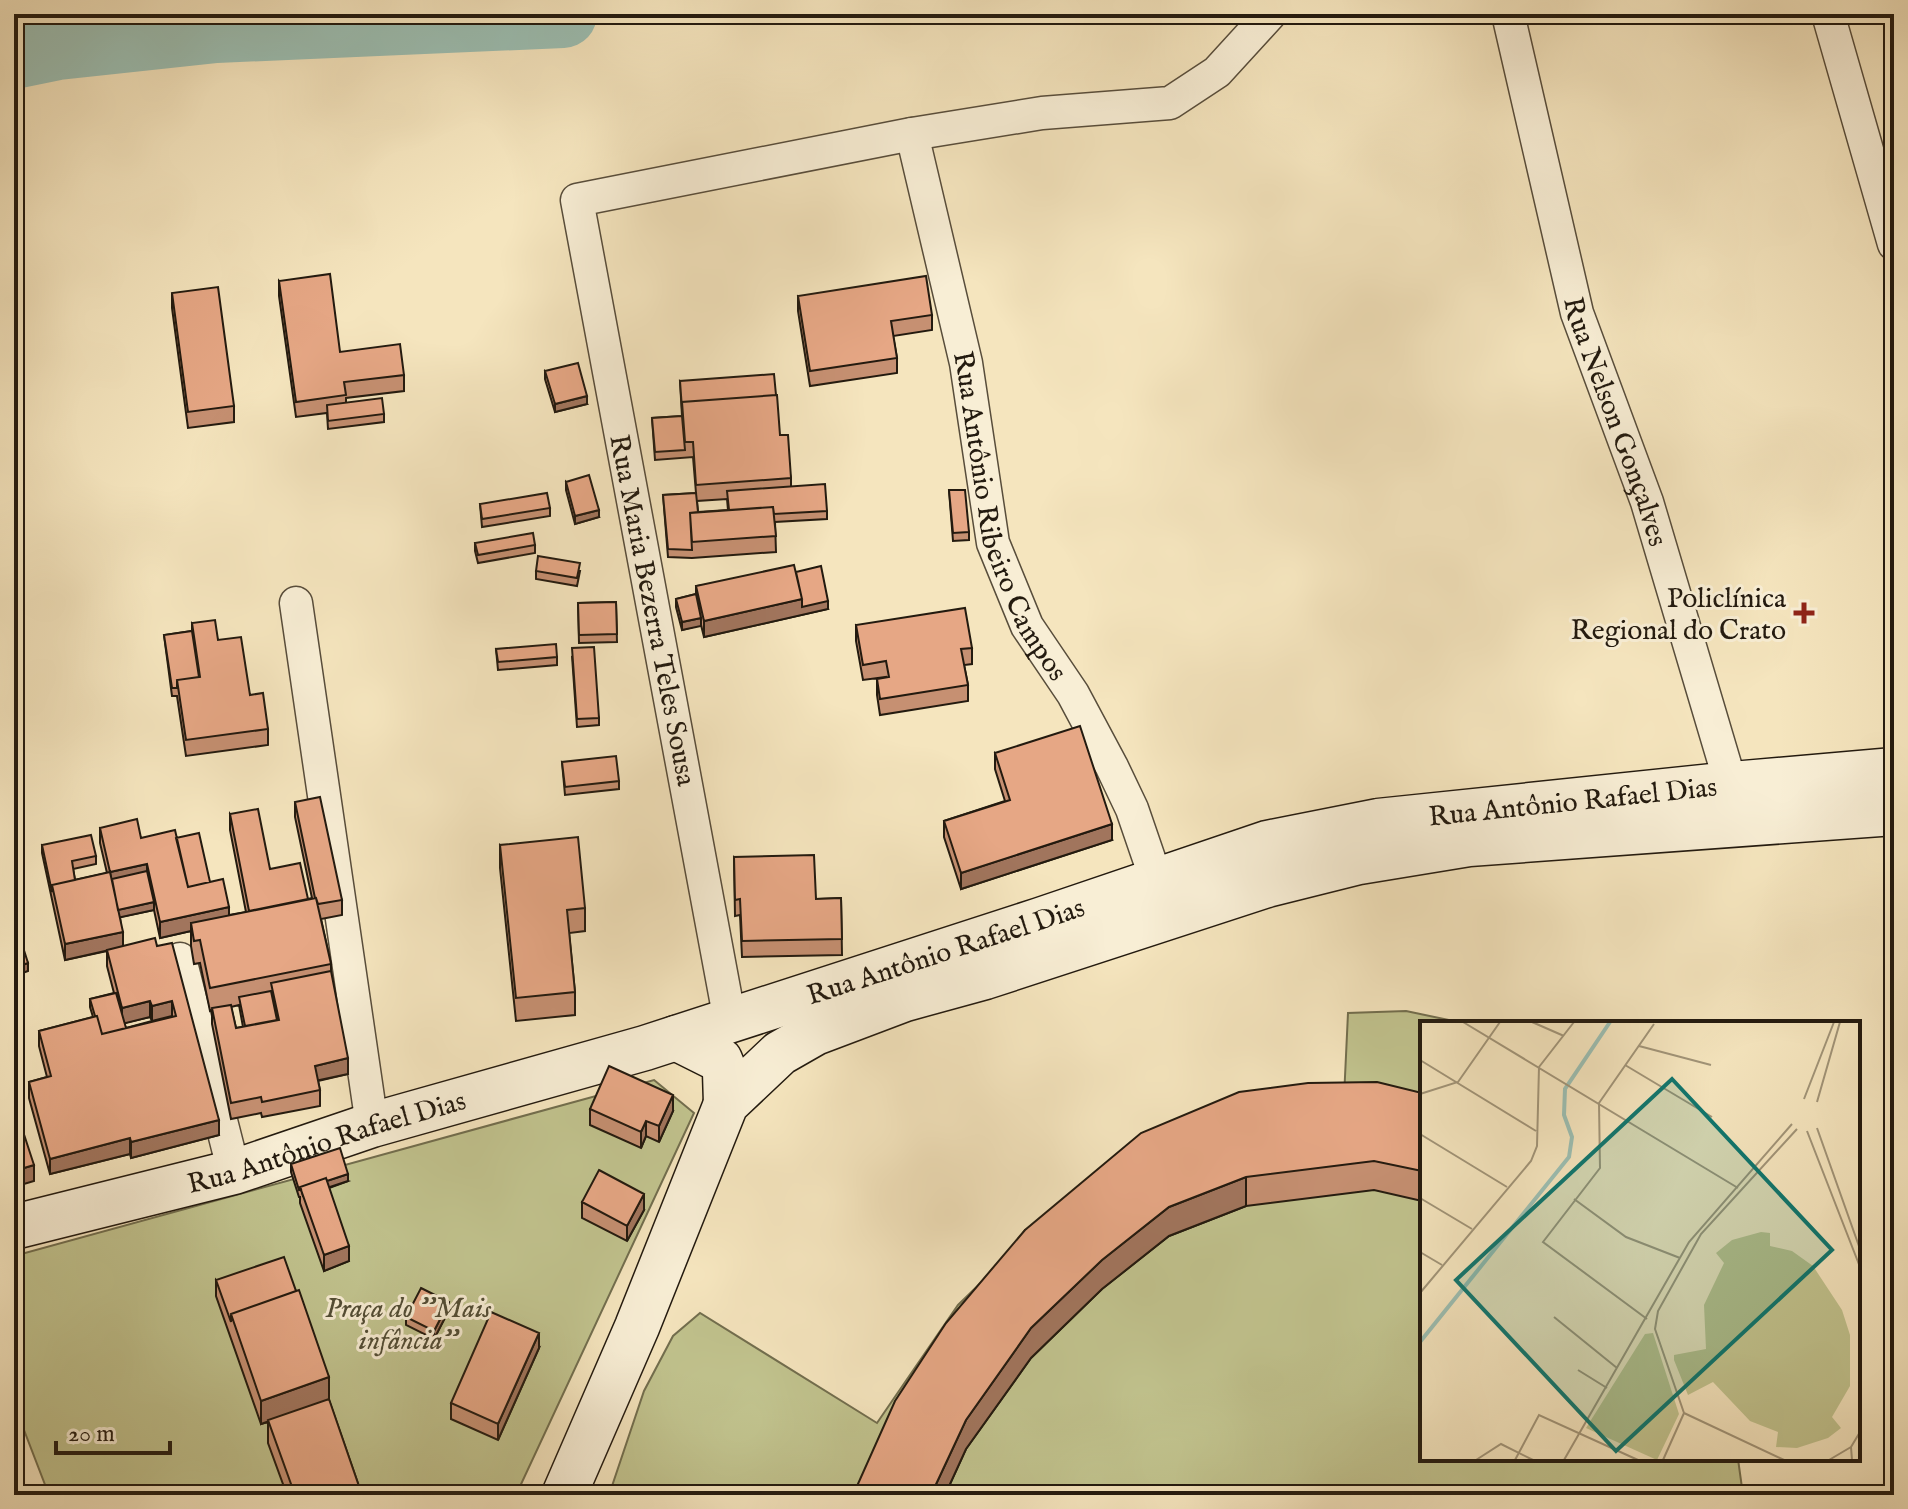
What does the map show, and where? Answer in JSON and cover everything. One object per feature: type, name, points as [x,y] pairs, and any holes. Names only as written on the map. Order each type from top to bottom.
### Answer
[{"type":"street","points":[[912,134],[1042,113],[1170,103],[1217,72],[1270,14]]},
{"type":"street","name":"Rua Nelson Gonçalves","points":[[1508,14],[1577,313],[1647,502],[1737,804]]},
{"type":"street","points":[[1828,14],[1894,244]]},
{"type":"street","name":"Rua Maria Bezerra Teles Sousa","points":[[730,1021],[577,200],[912,134]]},
{"type":"street","name":"Rua Antônio Ribeiro Campos","points":[[912,134],[966,363],[993,543],[1027,626],[1073,694],[1112,767],[1132,809],[1156,879]]},
{"type":"street","points":[[296,603],[372,1125]]},
{"type":"street","name":"Rua Antônio Rafael Dias","points":[[14,1227],[234,1172],[372,1125],[730,1021],[1047,938],[1359,862],[1737,804],[1894,770]]},
{"type":"street","name":"Rua Antônio Rafael Dias","points":[[564,1495],[637,1327],[726,1104],[780,1053],[815,1033],[905,999],[985,977],[1047,938],[1156,879],[1267,843],[1378,821],[1737,804],[1894,813]]},
{"type":"street","points":[[180,959],[234,1172]]},
{"type":"street","points":[[676,1038],[720,1060],[725,1072],[726,1104]]},
{"type":"green space","points":[[1406,1011],[1454,1021],[1420,1021],[1420,1461],[1738,1461],[1743,1495],[609,1495],[644,1391],[673,1336],[700,1313],[877,1423],[958,1305],[1059,1207],[1344,1098],[1348,1013]]},
{"type":"green space","name":"Praça do ''Mais infância''","points":[[654,1080],[694,1113],[516,1495],[49,1495],[14,1404],[14,1256]]},
{"type":"building","points":[[330,274],[340,352],[400,344],[404,375],[344,382],[346,395],[296,402],[279,281]]},
{"type":"building","points":[[926,276],[932,315],[891,321],[897,358],[810,371],[798,296]]},
{"type":"building","points":[[218,287],[234,406],[188,412],[172,293]]},
{"type":"building","points":[[578,363],[587,396],[555,404],[545,371]]},
{"type":"building","points":[[774,374],[776,395],[682,402],[682,409],[680,381]]},
{"type":"building","points":[[777,395],[780,435],[788,435],[791,478],[696,485],[693,442],[685,442],[682,402]]},
{"type":"building","points":[[382,398],[384,414],[328,421],[327,405]]},
{"type":"building","points":[[682,416],[685,450],[655,452],[652,418]]},
{"type":"building","points":[[589,475],[599,510],[575,516],[566,482]]},
{"type":"building","points":[[825,484],[827,511],[774,514],[773,507],[729,510],[727,491]]},
{"type":"building","points":[[949,490],[965,490],[969,532],[953,533]]},
{"type":"building","points":[[547,493],[550,508],[482,519],[480,504]]},
{"type":"building","points":[[696,493],[698,512],[690,513],[692,550],[668,549],[663,495]]},
{"type":"building","points":[[773,507],[776,536],[692,542],[690,513]]},
{"type":"building","points":[[533,533],[535,545],[478,555],[475,543]]},
{"type":"building","points":[[538,556],[580,563],[577,578],[536,571]]},
{"type":"building","points":[[794,565],[802,599],[704,621],[696,586]]},
{"type":"building","points":[[821,566],[828,601],[802,607],[796,572]]},
{"type":"building","points":[[696,594],[701,618],[682,622],[676,599]]},
{"type":"building","points":[[616,602],[617,634],[579,635],[578,603]]},
{"type":"building","points":[[965,608],[972,648],[961,649],[968,685],[880,699],[877,679],[889,677],[886,661],[863,665],[856,625]]},
{"type":"building","points":[[215,620],[218,640],[241,637],[250,695],[263,693],[268,729],[186,740],[177,680],[200,677],[192,623]]},
{"type":"building","points":[[192,631],[199,677],[177,680],[177,688],[172,688],[164,635]]},
{"type":"building","points":[[556,644],[557,657],[498,662],[496,649]]},
{"type":"building","points":[[594,647],[599,718],[577,719],[572,648]]},
{"type":"building","points":[[1080,726],[1112,824],[961,873],[944,821],[1010,800],[995,753]]},
{"type":"building","points":[[616,756],[619,781],[565,787],[562,762]]},
{"type":"building","points":[[320,797],[342,900],[318,904],[295,802]]},
{"type":"building","points":[[258,809],[270,869],[300,863],[308,899],[249,911],[230,814]]},
{"type":"building","points":[[137,819],[141,838],[175,830],[188,887],[223,879],[229,907],[160,922],[147,864],[110,872],[100,828]]},
{"type":"building","points":[[199,833],[210,882],[188,887],[176,838]]},
{"type":"building","points":[[91,835],[96,856],[72,861],[75,880],[52,885],[52,892],[42,845]]},
{"type":"building","points":[[578,837],[585,908],[567,910],[575,992],[516,998],[500,845]]},
{"type":"building","points":[[814,855],[816,899],[841,898],[842,939],[742,941],[740,899],[735,900],[734,857]]},
{"type":"building","points":[[147,871],[154,902],[118,910],[112,879]]},
{"type":"building","points":[[110,872],[123,932],[65,944],[52,885]]},
{"type":"building","points":[[316,898],[331,964],[210,988],[200,940],[194,941],[191,923]]},
{"type":"building","points":[[14,919],[28,963],[14,968]]},
{"type":"building","points":[[155,938],[157,946],[172,943],[219,1120],[131,1142],[130,1138],[50,1159],[29,1082],[51,1076],[39,1031],[97,1016],[102,1034],[176,1016],[172,1001],[152,1006],[150,1001],[122,1008],[107,950]]},
{"type":"building","points":[[331,971],[348,1058],[315,1066],[320,1090],[262,1102],[261,1097],[231,1103],[212,1008],[231,1005],[236,1028],[279,1020],[271,983]]},
{"type":"building","points":[[271,991],[277,1020],[245,1026],[239,997]]},
{"type":"building","points":[[116,993],[126,1028],[102,1034],[90,999]]},
{"type":"building","points":[[609,1066],[673,1095],[659,1126],[646,1121],[641,1132],[590,1109]]},
{"type":"building","points":[[1377,1082],[1420,1093],[1420,1171],[1374,1161],[1246,1177],[1169,1207],[1102,1260],[1031,1328],[966,1420],[931,1495],[853,1495],[895,1401],[946,1323],[1025,1230],[1141,1133],[1239,1092],[1308,1083]]},
{"type":"building","points":[[17,1113],[34,1165],[14,1171],[14,1114]]},
{"type":"building","points":[[340,1148],[348,1174],[327,1181],[326,1178],[299,1190],[291,1164]]},
{"type":"building","points":[[599,1170],[644,1194],[627,1226],[582,1202]]},
{"type":"building","points":[[326,1178],[349,1246],[324,1255],[300,1187]]},
{"type":"building","points":[[284,1257],[296,1291],[231,1314],[231,1322],[216,1280]]},
{"type":"building","points":[[421,1288],[449,1302],[434,1331],[406,1317]]},
{"type":"building","points":[[299,1290],[329,1377],[261,1401],[231,1314]]},
{"type":"building","points":[[491,1312],[539,1333],[498,1424],[451,1403]]},
{"type":"building","points":[[329,1399],[362,1495],[295,1495],[268,1420]]},
{"type":"waterway","points":[[14,55],[58,46],[216,29],[563,14]]},
{"type":"place","name":"Policlínica Regional do Crato","points":[[1804,613]]}]
